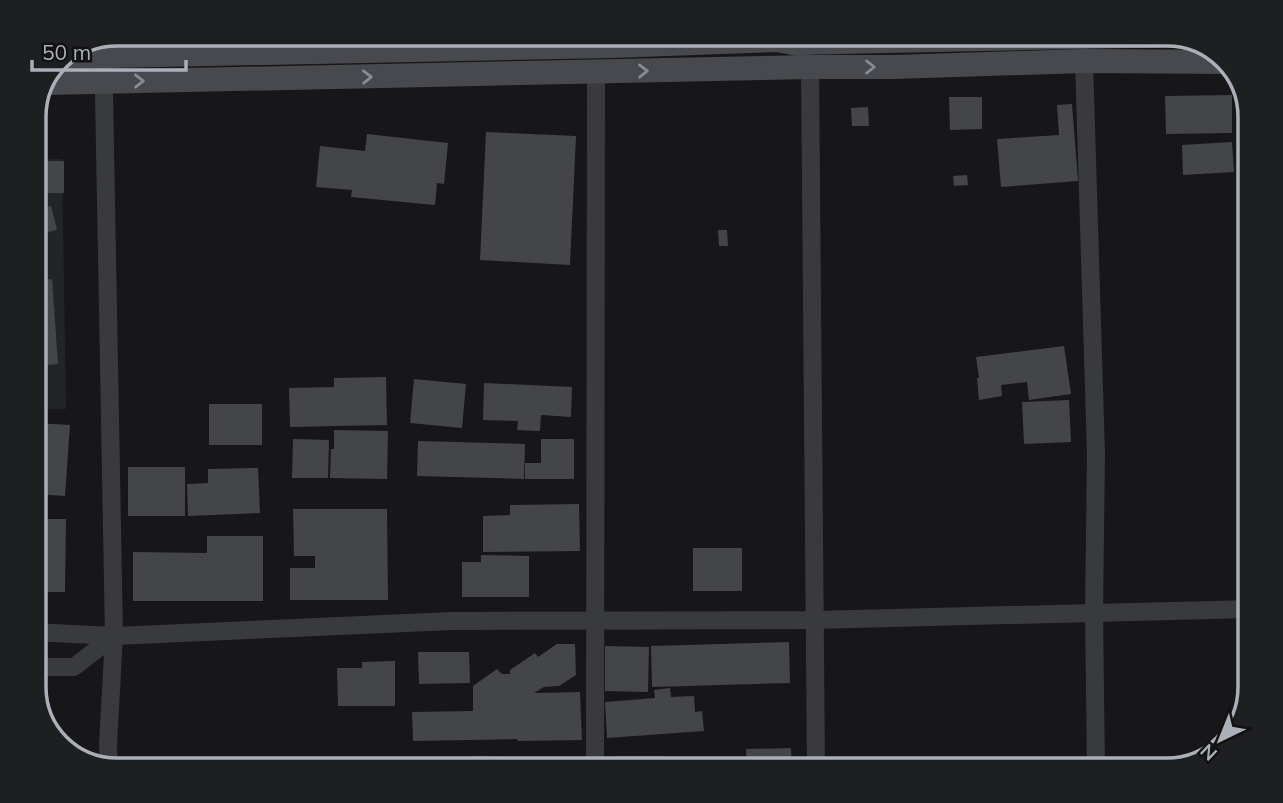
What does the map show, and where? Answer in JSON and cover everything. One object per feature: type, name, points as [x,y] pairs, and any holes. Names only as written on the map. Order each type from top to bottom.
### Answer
[{"type":"main road","points":[[103,47],[216,53],[353,46]]},
{"type":"main road","points":[[54,83],[1084,61],[1212,62]]},
{"type":"street","points":[[216,53],[225,46]]},
{"type":"street","points":[[428,76],[448,46]]},
{"type":"street","points":[[784,46],[810,67],[816,758]]},
{"type":"street","points":[[103,47],[114,636],[109,757]]},
{"type":"street","points":[[1084,61],[1096,454],[1096,758]]},
{"type":"street","points":[[595,758],[596,72]]},
{"type":"street","points":[[46,633],[114,636],[452,621],[814,620],[1238,608]]},
{"type":"street","points":[[46,667],[74,667],[114,636]]},
{"type":"shaded area","points":[[46,159],[62,159],[66,409],[46,409]]},
{"type":"building","points":[[1232,95],[1232,133],[1166,134],[1165,96]]},
{"type":"building","points":[[949,97],[982,97],[982,129],[950,130]]},
{"type":"building","points":[[1072,104],[1078,181],[1001,187],[997,139],[1059,135],[1057,105]]},
{"type":"building","points":[[868,107],[869,126],[852,126],[851,108]]},
{"type":"building","points":[[486,132],[576,136],[570,265],[480,260]]},
{"type":"building","points":[[367,134],[448,143],[444,184],[437,183],[435,205],[351,197],[352,190],[316,187],[320,146],[365,151]]},
{"type":"building","points":[[1232,142],[1234,172],[1183,175],[1182,145]]},
{"type":"building","points":[[46,161],[64,161],[64,193],[46,193]]},
{"type":"building","points":[[967,175],[968,185],[954,186],[953,176]]},
{"type":"building","points":[[51,206],[57,230],[46,232],[46,207]]},
{"type":"building","points":[[718,230],[727,230],[728,246],[719,246]]},
{"type":"building","points":[[52,279],[58,364],[46,365],[46,280]]},
{"type":"building","points":[[1064,346],[1071,394],[1029,400],[1027,382],[1001,385],[1002,396],[979,400],[976,357]]},
{"type":"building","points":[[386,377],[387,425],[290,427],[289,388],[334,387],[334,378]]},
{"type":"building","points":[[414,379],[466,384],[462,428],[410,423]]},
{"type":"building","points":[[484,383],[572,387],[571,417],[541,415],[540,431],[517,430],[518,421],[483,420]]},
{"type":"building","points":[[1069,400],[1071,442],[1024,444],[1022,402]]},
{"type":"building","points":[[209,404],[262,404],[262,445],[209,445]]},
{"type":"building","points":[[46,424],[70,425],[65,496],[46,495]]},
{"type":"building","points":[[334,430],[388,431],[387,479],[330,478]]},
{"type":"building","points":[[293,439],[329,440],[328,478],[292,478]]},
{"type":"building","points":[[541,439],[574,439],[574,479],[525,479],[525,463],[541,463]]},
{"type":"building","points":[[418,441],[525,444],[524,479],[417,476]]},
{"type":"building","points":[[128,467],[185,467],[185,516],[128,516]]},
{"type":"building","points":[[258,468],[260,513],[188,516],[187,484],[208,483],[208,469]]},
{"type":"building","points":[[579,504],[580,551],[483,552],[483,516],[510,515],[510,505]]},
{"type":"building","points":[[293,509],[387,509],[388,600],[290,600],[290,568],[315,568],[315,556],[294,556]]},
{"type":"building","points":[[46,519],[66,519],[65,592],[46,592]]},
{"type":"building","points":[[207,536],[263,536],[263,601],[133,601],[133,552],[207,553]]},
{"type":"building","points":[[693,548],[742,548],[742,591],[693,591]]},
{"type":"building","points":[[481,555],[529,556],[529,597],[462,597],[462,562],[481,562]]},
{"type":"building","points":[[789,642],[790,683],[652,687],[651,646]]},
{"type":"building","points":[[557,644],[575,644],[576,675],[559,686],[544,687],[534,693],[580,692],[582,740],[413,741],[412,712],[473,711],[473,686],[497,669],[502,674],[510,674],[510,670],[535,653],[538,657]]},
{"type":"building","points":[[605,646],[649,647],[648,692],[605,691]]},
{"type":"building","points":[[418,652],[469,652],[470,683],[419,684]]},
{"type":"building","points":[[395,661],[395,706],[338,706],[337,668],[362,668],[362,662]]},
{"type":"building","points":[[670,688],[671,697],[694,696],[695,712],[702,711],[704,731],[607,738],[605,702],[655,698],[654,690]]},
{"type":"building","points":[[791,748],[791,758],[746,758],[746,749]]},
{"type":"building","points":[[474,756],[583,758],[474,758]]},
{"type":"building","points":[[618,756],[665,756],[665,758]]}]
